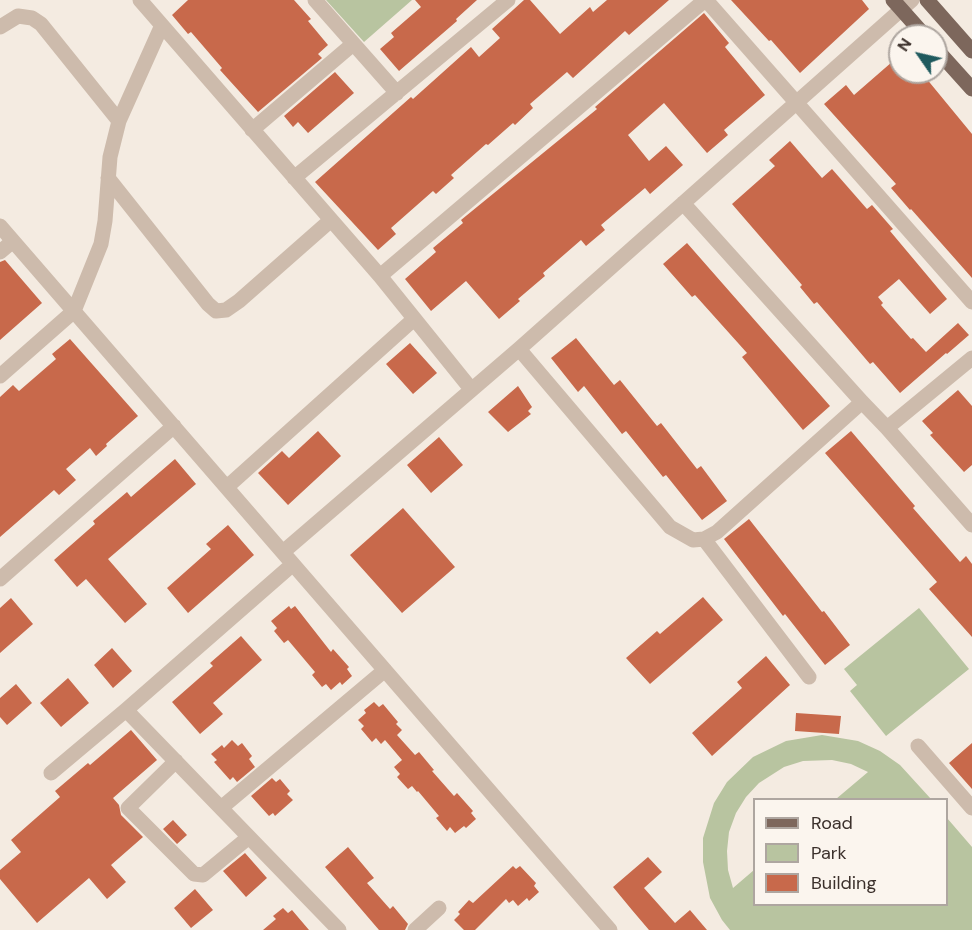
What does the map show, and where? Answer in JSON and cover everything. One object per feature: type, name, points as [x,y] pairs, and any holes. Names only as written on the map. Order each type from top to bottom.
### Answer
[{"type":"main road","points":[[927,0],[972,51]]},
{"type":"main road","points":[[902,3],[917,24]]},
{"type":"main road","points":[[948,62],[972,89]]},
{"type":"street","points":[[140,0],[380,276],[471,389]]},
{"type":"street","points":[[315,0],[397,93]]},
{"type":"street","points":[[294,178],[508,0]]},
{"type":"street","points":[[380,276],[706,0],[972,302]]},
{"type":"street","points":[[51,773],[126,710],[471,389],[796,103],[902,3]]},
{"type":"street","points":[[0,27],[18,16],[32,18],[41,24],[119,121]]},
{"type":"street","points":[[0,376],[74,310],[101,244],[110,157],[119,121],[162,25]]},
{"type":"street","points":[[252,130],[353,44]]},
{"type":"street","points":[[108,178],[208,304],[216,310],[226,310],[238,301],[331,220]]},
{"type":"street","points":[[683,203],[972,525]]},
{"type":"street","points":[[0,226],[610,930]]},
{"type":"street","points":[[0,252],[13,241]]},
{"type":"street","points":[[227,487],[414,319]]},
{"type":"street","points":[[519,349],[670,527],[693,540],[704,539],[717,532],[861,402]]},
{"type":"street","points":[[887,428],[972,358]]},
{"type":"street","points":[[0,579],[174,426]]},
{"type":"street","points":[[704,539],[809,677]]},
{"type":"street","points":[[221,808],[385,670]]},
{"type":"street","points":[[126,710],[339,930]]},
{"type":"street","points":[[918,746],[972,808]]},
{"type":"street","points":[[176,761],[128,808],[194,874],[203,875],[249,837]]},
{"type":"street","points":[[415,930],[439,908]]},
{"type":"green space","points":[[326,0],[412,0],[364,42]]},
{"type":"green space","points":[[919,608],[969,669],[886,736],[850,691],[857,685],[844,669]]},
{"type":"green space","points":[[822,735],[858,741],[880,751],[900,765],[930,798],[837,798],[868,772],[851,764],[832,760],[803,761],[784,767],[759,783],[736,813],[729,832],[727,851],[728,870],[733,888],[753,871],[753,906],[948,906],[948,819],[972,847],[972,930],[730,930],[710,898],[703,862],[703,838],[714,803],[727,782],[753,757],[786,741]]},
{"type":"building","points":[[188,0],[294,0],[311,19],[308,21],[328,45],[318,54],[322,58],[258,112],[220,70],[222,68],[191,32],[188,34],[172,15]]},
{"type":"building","points":[[415,0],[477,0],[456,19],[457,21],[399,71],[380,49],[394,37],[391,33],[421,7]]},
{"type":"building","points":[[524,0],[530,0],[560,34],[590,7],[593,12],[607,0],[669,0],[629,35],[625,31],[573,78],[567,72],[530,104],[533,108],[515,125],[513,123],[488,145],[486,144],[451,175],[454,178],[436,194],[433,191],[391,228],[396,234],[378,250],[315,182],[471,47],[479,57],[500,38],[492,29]]},
{"type":"building","points":[[731,0],[862,0],[869,9],[800,73]]},
{"type":"building","points":[[704,13],[729,43],[725,47],[765,95],[724,130],[728,135],[707,153],[664,103],[628,135],[649,161],[666,146],[683,165],[650,194],[645,188],[601,225],[605,230],[586,246],[581,240],[543,273],[545,276],[499,319],[466,281],[431,311],[405,279],[436,252],[433,248],[463,223],[461,220],[597,109],[595,107]]},
{"type":"building","points":[[888,65],[888,84],[931,84],[972,134],[972,278],[891,188],[896,184],[824,104],[846,85],[854,95]]},
{"type":"building","points":[[335,72],[354,93],[308,133],[298,122],[293,127],[284,116]]},
{"type":"building","points":[[790,141],[822,178],[832,169],[867,209],[872,205],[893,229],[890,231],[947,299],[930,314],[899,279],[878,297],[883,303],[881,305],[911,339],[913,338],[926,352],[958,323],[969,335],[900,393],[873,362],[870,364],[817,302],[814,304],[800,287],[802,285],[732,204],[775,166],[769,160]]},
{"type":"building","points":[[687,243],[830,406],[803,430],[742,357],[747,353],[695,295],[692,297],[663,264]]},
{"type":"building","points":[[5,260],[42,303],[0,340],[0,262]]},
{"type":"building","points":[[576,338],[614,385],[620,380],[657,426],[661,423],[697,469],[701,466],[727,501],[702,520],[666,475],[663,477],[626,431],[622,434],[584,386],[578,392],[551,358]]},
{"type":"building","points":[[70,339],[138,416],[96,456],[90,448],[66,469],[76,480],[59,495],[54,490],[0,537],[0,397],[13,385],[19,391],[56,359],[52,354]]},
{"type":"building","points":[[410,343],[437,373],[413,394],[386,364]]},
{"type":"building","points":[[518,386],[532,407],[528,411],[531,414],[508,432],[488,412]]},
{"type":"building","points":[[958,390],[972,406],[972,465],[964,472],[930,435],[933,433],[922,421]]},
{"type":"building","points":[[318,431],[341,456],[288,505],[258,473],[282,451],[289,458]]},
{"type":"building","points":[[851,431],[960,562],[966,556],[972,564],[972,637],[929,589],[937,582],[825,453]]},
{"type":"building","points":[[439,437],[463,465],[431,493],[407,465]]},
{"type":"building","points":[[175,459],[196,484],[108,559],[147,604],[125,623],[86,579],[77,587],[54,560],[95,524],[93,521],[127,492],[131,497]]},
{"type":"building","points":[[403,508],[455,567],[402,613],[350,555]]},
{"type":"building","points":[[749,519],[850,645],[825,665],[785,614],[783,616],[724,539]]},
{"type":"building","points":[[228,525],[254,555],[188,613],[167,588],[211,549],[206,544]]},
{"type":"building","points":[[703,597],[723,620],[650,684],[626,658],[657,631],[660,634]]},
{"type":"building","points":[[11,598],[33,624],[0,653],[0,608]]},
{"type":"building","points":[[289,606],[291,609],[295,606],[331,652],[333,649],[349,667],[347,669],[352,676],[342,685],[340,682],[331,690],[326,684],[322,687],[312,675],[315,672],[288,640],[284,643],[274,631],[277,628],[271,621]]},
{"type":"building","points":[[241,636],[262,660],[213,703],[223,714],[200,734],[172,702],[213,666],[210,663]]},
{"type":"building","points":[[112,648],[132,671],[113,688],[94,665]]},
{"type":"building","points":[[766,656],[790,685],[712,756],[692,733],[742,688],[737,682]]},
{"type":"building","points":[[68,678],[89,703],[61,727],[40,703]]},
{"type":"building","points":[[16,684],[32,703],[7,725],[0,717],[0,698]]},
{"type":"building","points":[[374,702],[379,707],[383,704],[402,730],[397,735],[415,755],[419,752],[454,796],[457,793],[473,811],[471,813],[476,819],[466,828],[464,826],[455,833],[450,827],[447,831],[436,818],[439,816],[418,791],[412,786],[408,789],[397,777],[400,774],[394,767],[402,760],[385,740],[381,744],[376,738],[372,742],[361,729],[364,726],[358,720],[366,713],[364,710]]},
{"type":"building","points":[[796,713],[841,716],[839,734],[795,731]]},
{"type":"building","points":[[131,730],[157,760],[113,798],[119,805],[121,815],[143,837],[111,865],[126,882],[107,899],[89,878],[37,923],[0,879],[0,870],[21,852],[11,840],[60,797],[55,791]]},
{"type":"building","points":[[232,740],[238,746],[242,743],[252,756],[249,759],[255,767],[237,782],[233,777],[230,780],[214,762],[217,760],[211,754],[222,745],[224,748]]},
{"type":"building","points":[[972,743],[972,789],[949,763]]},
{"type":"building","points":[[272,778],[276,782],[280,779],[290,791],[287,794],[293,800],[275,816],[273,813],[269,816],[251,796]]},
{"type":"building","points":[[173,820],[187,835],[177,844],[163,829]]},
{"type":"building","points":[[348,847],[374,878],[367,883],[390,909],[393,906],[408,924],[405,930],[379,930],[325,867]]},
{"type":"building","points":[[245,853],[267,878],[246,897],[223,871]]},
{"type":"building","points":[[648,857],[662,872],[644,888],[675,923],[690,910],[707,930],[649,930],[613,887]]},
{"type":"building","points":[[513,866],[516,869],[520,866],[536,883],[534,886],[539,892],[529,901],[527,898],[518,906],[513,900],[509,903],[506,899],[475,930],[464,930],[454,920],[460,914],[458,912],[469,900],[473,903]]},
{"type":"building","points":[[195,889],[213,910],[191,928],[174,908]]},
{"type":"building","points":[[283,908],[288,913],[292,910],[309,930],[263,930],[276,919],[273,916]]}]
